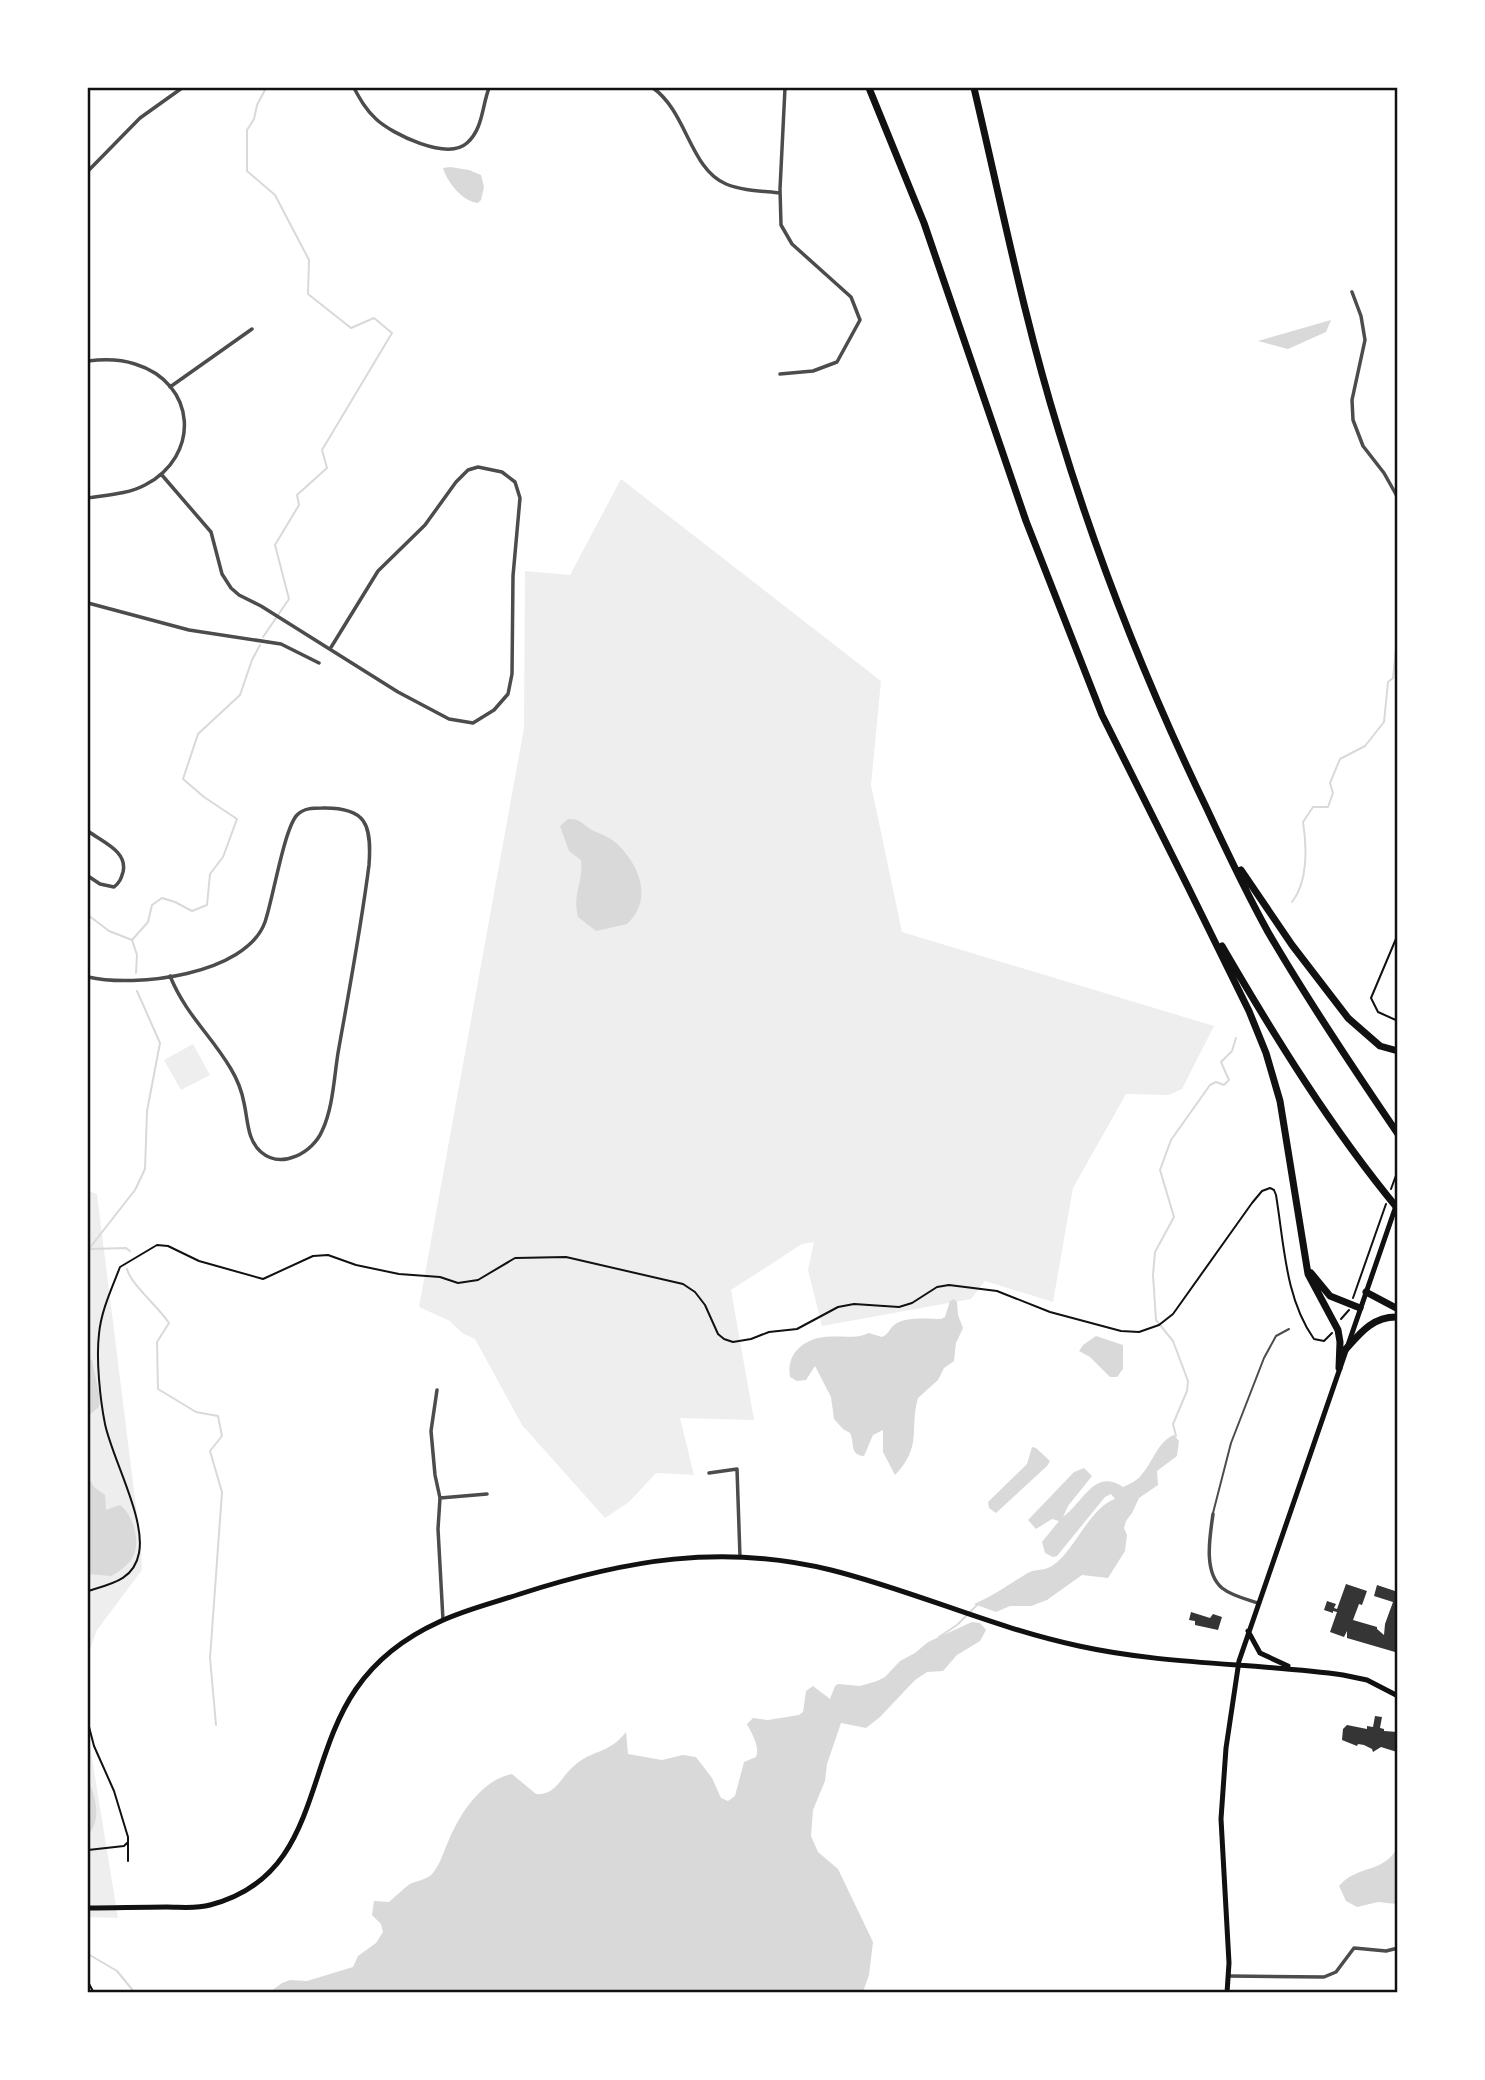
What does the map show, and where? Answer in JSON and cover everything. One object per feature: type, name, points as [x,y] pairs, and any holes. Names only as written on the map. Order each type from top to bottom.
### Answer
[{"type":"highway","points":[[869,88],[924,223],[1054,594],[1102,715],[1252,1019],[1273,1072],[1306,1263],[1313,1286],[1338,1330],[1339,1368]]},
{"type":"highway","points":[[974,88],[1031,331],[1058,430],[1124,621],[1154,695],[1224,845],[1268,931],[1346,1057],[1398,1134]]},
{"type":"highway","points":[[1224,845],[1292,944],[1348,1018],[1371,1040],[1398,1054]]},
{"type":"highway","points":[[1187,885],[1284,1049],[1381,1189],[1398,1209]]},
{"type":"highway","points":[[1306,1263],[1330,1296],[1360,1308]]},
{"type":"highway","points":[[1366,1292],[1398,1309]]},
{"type":"highway","points":[[1345,1350],[1369,1325],[1378,1320],[1398,1317]]},
{"type":"main road","points":[[1227,1993],[1229,1976],[1221,1819],[1226,1752],[1238,1664],[1398,1200]]},
{"type":"main road","points":[[88,1908],[206,1906],[240,1894],[265,1877],[285,1855],[296,1835],[333,1733],[356,1688],[391,1651],[443,1620],[570,1578],[610,1568],[685,1558],[740,1557],[793,1562],[829,1570],[1059,1641],[1097,1650],[1355,1677],[1398,1696]]},
{"type":"main road","points":[[1248,1631],[1255,1647],[1263,1655],[1294,1669]]},
{"type":"street","points":[[88,171],[139,118],[182,88]]},
{"type":"street","points":[[354,88],[374,117],[390,130],[423,144],[449,149],[462,146],[474,134],[489,88]]},
{"type":"street","points":[[653,88],[674,110],[706,168],[716,179],[739,189],[780,193]]},
{"type":"street","points":[[780,374],[813,371],[837,362],[860,320],[851,297],[805,257],[787,237],[779,218],[785,88]]},
{"type":"street","points":[[1352,292],[1365,336],[1352,400],[1353,420],[1363,446],[1384,472],[1398,498]]},
{"type":"street","points":[[170,387],[252,328]]},
{"type":"street","points":[[88,361],[121,360],[151,371],[170,387],[181,406],[186,430],[178,457],[161,474],[131,491],[88,498]]},
{"type":"street","points":[[161,474],[211,532],[222,574],[239,595],[398,692],[449,719],[472,723],[494,710],[508,694],[512,674],[513,576],[520,498],[514,482],[502,472],[478,467],[468,470],[425,525],[378,571],[330,649]]},
{"type":"street","points":[[88,603],[189,630],[281,644],[319,663]]},
{"type":"street","points":[[88,977],[130,982],[170,976],[233,957],[254,941],[265,923],[292,823],[299,813],[311,808],[341,808],[356,812],[363,818],[370,839],[369,865],[345,1014],[326,1123],[309,1149],[283,1160],[267,1156],[256,1146],[250,1134],[243,1099],[233,1072],[184,1006],[170,976]]},
{"type":"street","points":[[88,831],[115,850],[124,860],[124,865],[121,879],[114,887],[100,884],[88,876]]},
{"type":"street","points":[[437,1390],[431,1431],[440,1498],[438,1529],[443,1620]]},
{"type":"street","points":[[709,1472],[737,1469],[740,1557]]},
{"type":"street","points":[[440,1498],[487,1494]]},
{"type":"street","points":[[1213,1514],[1209,1543],[1215,1579],[1226,1591],[1258,1603]]},
{"type":"street","points":[[1229,1976],[1324,1977],[1336,1972],[1354,1948],[1386,1951],[1398,1948]]},
{"type":"lane","points":[[1213,1514],[1231,1444],[1259,1370],[1276,1336],[1289,1329]]},
{"type":"path","points":[[1398,934],[1371,1000],[1378,1012],[1398,1021]]},
{"type":"path","points":[[1352,1302],[1398,1170]]},
{"type":"path","points":[[88,1591],[119,1581],[133,1570],[139,1552],[140,1535],[105,1425],[99,1334],[120,1268],[157,1245],[168,1246],[199,1261],[263,1279],[313,1256],[328,1255],[356,1265],[399,1274],[440,1277],[458,1283],[478,1280],[515,1258],[566,1257],[682,1284],[695,1293],[705,1305],[718,1334],[733,1342],[769,1332],[797,1329],[838,1307],[854,1304],[900,1307],[912,1303],[937,1287],[949,1285],[1001,1292],[1050,1312],[1121,1331],[1136,1332],[1154,1328],[1177,1310],[1252,1203],[1262,1191],[1270,1188],[1276,1195],[1290,1282],[1306,1323],[1313,1337],[1319,1341],[1329,1338],[1331,1328]]},
{"type":"path","points":[[1338,1321],[1350,1308]]},
{"type":"path","points":[[88,1723],[128,1837],[128,1861]]},
{"type":"path","points":[[88,1850],[124,1846],[128,1842]]},
{"type":"path","points":[[88,1982],[94,1993]]},
{"type":"shaded area","points":[[450,167],[481,175],[484,187],[478,203],[461,195],[452,185],[443,168]]},
{"type":"shaded area","points":[[1331,320],[1326,332],[1288,349],[1258,341]]},
{"type":"shaded area","points":[[621,479],[881,681],[871,785],[902,932],[1214,1026],[1182,1089],[1169,1095],[1126,1094],[1073,1188],[1053,1302],[985,1281],[971,1299],[822,1326],[808,1270],[814,1242],[802,1244],[731,1290],[754,1420],[680,1418],[694,1475],[656,1473],[629,1502],[605,1518],[522,1425],[475,1339],[462,1333],[450,1321],[419,1307],[524,728],[525,571],[570,575]]},
{"type":"shaded area","points":[[568,819],[578,820],[611,839],[624,851],[637,871],[640,904],[627,924],[596,931],[578,917],[576,901],[581,860],[569,851],[560,826]]},
{"type":"shaded area","points":[[193,1044],[210,1075],[181,1090],[164,1060]]},
{"type":"shaded area","points":[[88,1191],[97,1194],[142,1570],[97,1630],[88,1654]]},
{"type":"shaded area","points":[[954,1299],[963,1328],[956,1343],[954,1361],[944,1368],[938,1380],[918,1398],[912,1446],[904,1465],[895,1475],[883,1452],[883,1430],[873,1435],[864,1456],[856,1453],[850,1433],[834,1419],[831,1397],[815,1366],[806,1380],[797,1381],[790,1377],[791,1360],[800,1347],[818,1338],[853,1337],[869,1333],[882,1337],[894,1325],[904,1320],[941,1319],[945,1317],[950,1301]]},
{"type":"shaded area","points":[[1096,1336],[1123,1345],[1123,1369],[1117,1377],[1110,1377],[1090,1357],[1079,1351]]},
{"type":"shaded area","points":[[88,1358],[92,1360],[100,1399],[99,1407],[88,1416]]},
{"type":"shaded area","points":[[1174,1435],[1179,1441],[1177,1456],[1157,1471],[1158,1485],[1139,1498],[1124,1528],[1127,1535],[1125,1551],[1108,1578],[1082,1575],[1047,1600],[1031,1606],[1010,1606],[996,1612],[974,1604],[1029,1572],[1052,1566],[1068,1550],[1097,1511],[1115,1499],[1111,1494],[1105,1497],[1057,1556],[1045,1553],[1042,1542],[1059,1521],[1052,1519],[1036,1529],[1028,1520],[1074,1472],[1084,1468],[1092,1476],[1068,1506],[1063,1517],[1097,1484],[1113,1482],[1123,1487],[1136,1480],[1164,1442]]},
{"type":"shaded area","points":[[1032,1447],[1050,1461],[996,1513],[989,1508],[988,1502],[1027,1464]]},
{"type":"shaded area","points":[[88,1477],[94,1487],[105,1495],[106,1510],[120,1505],[125,1509],[136,1536],[133,1557],[111,1576],[88,1574]]},
{"type":"shaded area","points":[[972,1622],[980,1623],[986,1630],[980,1641],[957,1655],[943,1671],[927,1672],[915,1680],[866,1728],[841,1723],[827,1764],[825,1781],[813,1810],[811,1836],[818,1852],[838,1869],[873,1942],[869,1975],[863,1992],[270,1992],[290,1980],[307,1981],[353,1967],[358,1956],[376,1943],[383,1932],[381,1924],[372,1915],[374,1901],[389,1902],[410,1884],[433,1873],[465,1810],[490,1783],[512,1774],[536,1794],[549,1792],[575,1765],[613,1745],[626,1732],[628,1754],[662,1760],[683,1755],[696,1757],[712,1778],[721,1798],[728,1801],[735,1796],[744,1762],[756,1757],[756,1744],[747,1724],[753,1718],[768,1720],[799,1715],[803,1712],[806,1691],[813,1686],[830,1699],[838,1684],[860,1686],[877,1681],[928,1642]]},
{"type":"shaded area","points":[[88,1734],[118,1918],[88,1917]]},
{"type":"shaded area","points":[[88,1780],[94,1794],[96,1816],[88,1836]]},
{"type":"shaded area","points":[[1397,1848],[1397,1904],[1378,1902],[1357,1907],[1346,1901],[1339,1886],[1354,1874],[1385,1862]]},
{"type":"building","points":[[1346,1584],[1367,1591],[1353,1620],[1377,1627],[1384,1635],[1393,1602],[1374,1596],[1377,1585],[1398,1592],[1398,1645],[1395,1652],[1347,1638],[1347,1631],[1344,1637],[1330,1632],[1337,1612],[1324,1610],[1327,1601],[1336,1604],[1334,1608],[1337,1609]]},
{"type":"building","points":[[1191,1612],[1210,1618],[1213,1614],[1222,1617],[1218,1630],[1195,1625],[1195,1621],[1189,1620]]},
{"type":"building","points":[[1375,1716],[1382,1717],[1380,1728],[1384,1731],[1398,1732],[1397,1752],[1381,1747],[1373,1752],[1364,1745],[1357,1746],[1342,1740],[1343,1729],[1347,1725],[1367,1729],[1367,1726],[1373,1727]]},
{"type":"waterway","points":[[263,637],[289,599],[275,545],[299,505],[297,495],[327,468],[322,450],[392,333],[374,318],[351,328],[308,294],[309,260],[275,195],[247,171],[247,130],[266,88]]},
{"type":"waterway","points":[[1292,902],[1304,874],[1303,822],[1313,807],[1328,807],[1333,793],[1330,783],[1340,759],[1365,746],[1384,722],[1388,682],[1393,678],[1398,629]]},
{"type":"waterway","points":[[136,973],[137,955],[132,940],[148,922],[152,905],[162,898],[192,911],[207,905],[210,874],[223,857],[237,819],[183,779],[198,734],[240,695],[260,645]]},
{"type":"waterway","points":[[88,915],[109,931],[132,940]]},
{"type":"waterway","points":[[88,1250],[135,1190],[145,1169],[147,1111],[160,1043],[137,991]]},
{"type":"waterway","points":[[1176,1436],[1173,1424],[1187,1391],[1188,1381],[1173,1341],[1156,1320],[1153,1275],[1155,1252],[1174,1217],[1160,1170],[1171,1140],[1210,1085],[1216,1082],[1224,1085],[1229,1080],[1221,1062],[1232,1051],[1236,1038]]},
{"type":"waterway","points":[[90,1249],[126,1248],[130,1251]]},
{"type":"waterway","points":[[127,1269],[134,1282],[169,1323],[157,1342],[158,1389],[196,1412],[218,1416],[222,1436],[210,1451],[222,1492],[210,1658],[216,1725]]},
{"type":"waterway","points":[[939,1637],[957,1625],[977,1605]]},
{"type":"waterway","points":[[88,1954],[117,1971],[135,1993]]}]
